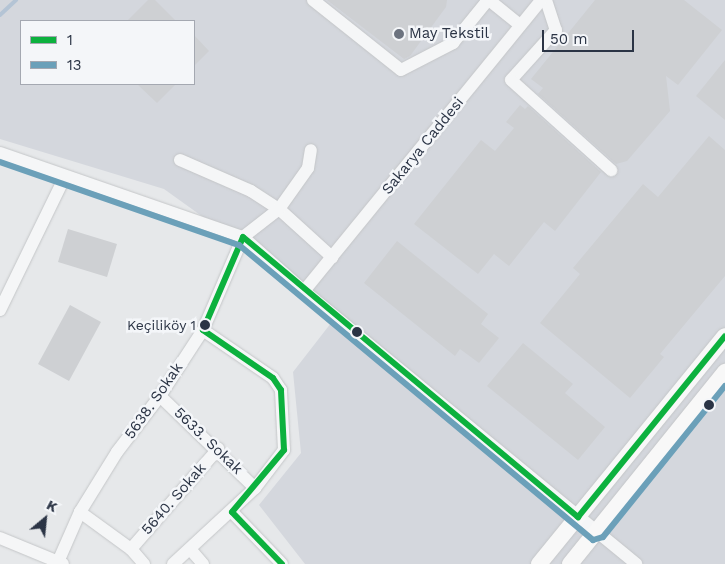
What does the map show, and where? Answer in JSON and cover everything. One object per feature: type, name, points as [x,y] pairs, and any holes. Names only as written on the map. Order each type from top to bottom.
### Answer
[{"type":"main road","points":[[539,564],[725,336]]},
{"type":"main road","points":[[570,564],[725,372]]},
{"type":"street","points":[[313,0],[401,70],[453,43],[489,0],[520,25]]},
{"type":"street","name":"Sakarya Caddesi","points":[[304,291],[541,0]]},
{"type":"street","points":[[546,0],[556,30],[511,80],[612,170]]},
{"type":"street","points":[[243,236],[279,210],[308,168],[311,150]]},
{"type":"street","points":[[0,153],[65,177],[243,236],[304,291],[636,564]]},
{"type":"street","points":[[180,160],[251,191],[279,210],[332,257]]},
{"type":"street","points":[[0,310],[65,177]]},
{"type":"street","name":"5638. Sokak","points":[[61,563],[80,512],[117,452],[160,396],[203,330],[243,236]]},
{"type":"street","points":[[174,564],[232,512],[255,488],[284,450],[280,390],[274,378],[203,330]]},
{"type":"street","name":"5633. Sokak","points":[[160,396],[218,449],[255,488]]},
{"type":"street","name":"5640. Sokak","points":[[131,549],[218,449]]},
{"type":"street","points":[[80,512],[131,549],[144,564]]},
{"type":"street","points":[[232,512],[282,564]]},
{"type":"street","points":[[0,538],[31,559],[61,563]]},
{"type":"street","points":[[190,549],[204,564]]},
{"type":"shaded area","points":[[0,0],[725,0],[725,564],[305,564],[259,505],[301,453],[293,372],[338,314],[164,189],[0,139]]},
{"type":"building","points":[[148,0],[155,0],[175,20],[128,20]]},
{"type":"building","name":"May Tekstil","points":[[327,0],[447,0],[446,7],[410,56],[404,59]]},
{"type":"building","points":[[595,0],[684,0],[722,30],[678,85],[666,76],[670,111],[627,161],[616,164],[538,94],[543,88],[531,79]]},
{"type":"building","points":[[195,36],[209,51],[195,65]]},
{"type":"building","points":[[725,60],[725,120],[696,96]]},
{"type":"building","points":[[138,85],[175,85],[157,103]]},
{"type":"building","points":[[520,105],[525,109],[528,106],[601,172],[555,231],[544,222],[509,266],[494,254],[478,274],[414,224],[481,140],[495,151],[514,128],[506,122]]},
{"type":"building","points":[[709,136],[725,150],[725,276],[660,354],[664,357],[630,398],[540,323],[580,274],[573,268],[643,184],[658,197]]},
{"type":"building","points":[[68,229],[117,244],[107,277],[58,262]]},
{"type":"building","points":[[397,241],[488,314],[481,324],[499,338],[479,363],[460,349],[455,356],[364,283]]},
{"type":"building","points":[[70,305],[101,322],[69,381],[38,364]]},
{"type":"building","points":[[523,343],[573,384],[565,393],[605,427],[578,460],[487,386]]},
{"type":"waterway","points":[[0,15],[16,0]]},
{"type":"transit line","name":"13","points":[[0,162],[239,245],[593,540],[603,537],[725,386]]},
{"type":"transit line","name":"1","points":[[282,564],[232,512],[284,450],[281,390],[273,378],[203,330],[243,237],[578,517],[725,336]]},
{"type":"place","name":"May Tekstil","points":[[399,34]]},
{"type":"place","name":"Keçiliköy 1","points":[[205,325]]}]
